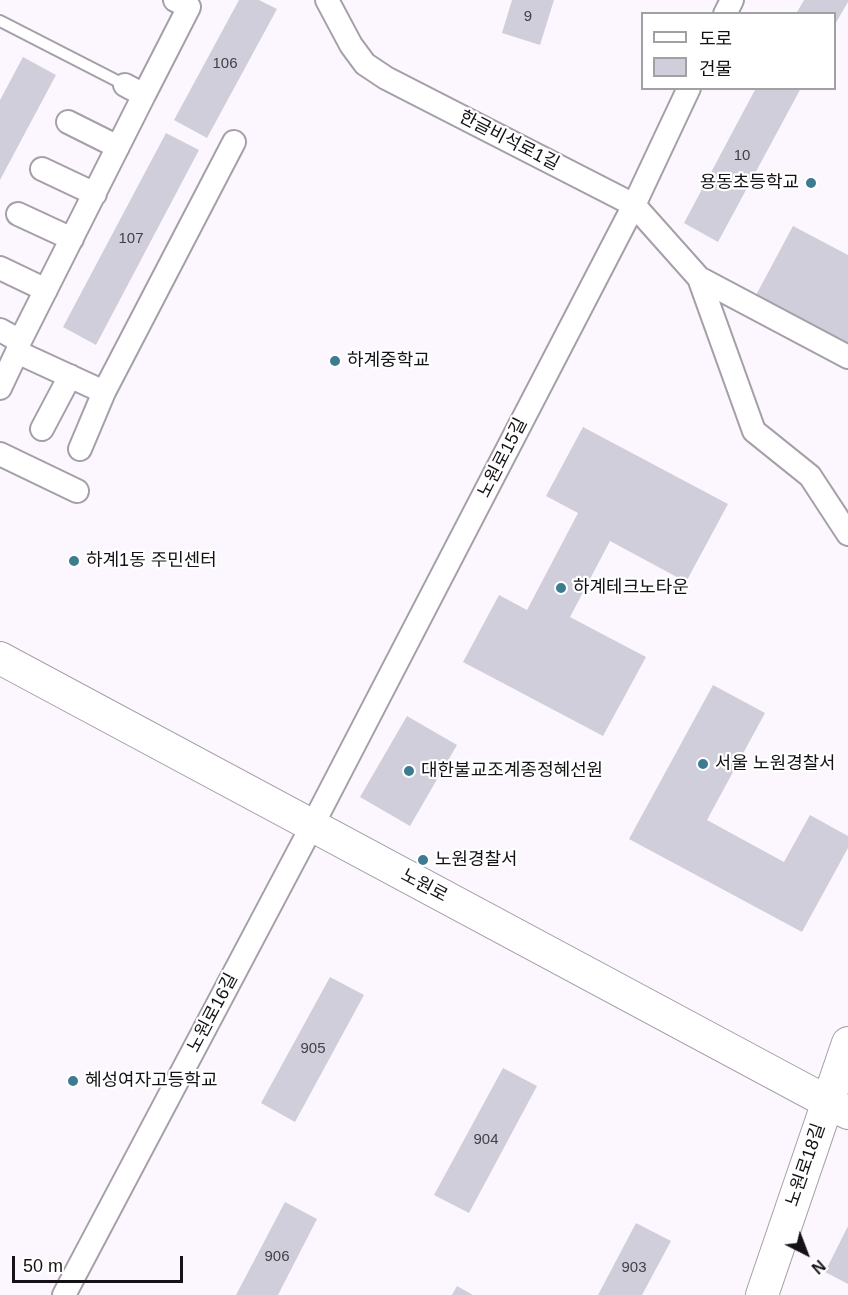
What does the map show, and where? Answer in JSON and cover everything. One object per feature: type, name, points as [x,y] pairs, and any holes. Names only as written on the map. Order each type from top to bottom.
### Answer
[{"type":"main road","name":"노원로","points":[[0,658],[838,1108]]},
{"type":"main road","name":"노원로18길","points":[[762,1295],[838,1108],[848,1043]]},
{"type":"street","points":[[0,388],[118,147],[134,90],[189,7],[175,0]]},
{"type":"street","name":"한글비석로1길","points":[[327,0],[351,45],[365,64],[386,78],[634,205],[699,278],[848,357]]},
{"type":"street","name":"노원로15길","points":[[312,826],[634,205],[688,90]]},
{"type":"street","points":[[68,122],[118,147]]},
{"type":"street","points":[[80,449],[104,392],[234,142]]},
{"type":"street","points":[[42,168],[94,194]]},
{"type":"street","points":[[18,214],[72,239]]},
{"type":"street","points":[[0,268],[46,290]]},
{"type":"street","name":"한글비석로1길","points":[[699,278],[754,431],[810,476],[848,534]]},
{"type":"street","points":[[0,330],[19,346],[70,376],[104,392]]},
{"type":"street","points":[[42,429],[70,376]]},
{"type":"street","points":[[0,454],[77,491]]},
{"type":"street","name":"노원로16길","points":[[64,1295],[312,826]]},
{"type":"lane","points":[[0,21],[134,90]]},
{"type":"building","points":[[239,0],[259,0],[277,9],[207,138],[174,120]]},
{"type":"building","points":[[512,0],[554,0],[540,45],[502,33]]},
{"type":"building","points":[[804,0],[848,0],[836,23],[836,12],[797,12]]},
{"type":"building","points":[[23,57],[56,75],[0,180],[0,100]]},
{"type":"building","points":[[755,90],[800,90],[718,242],[684,223]]},
{"type":"building","points":[[166,133],[199,150],[96,345],[63,327]]},
{"type":"building","points":[[793,226],[848,255],[848,344],[756,295]]},
{"type":"building","name":"하계테크노타운","points":[[583,427],[728,504],[686,582],[610,541],[570,617],[646,657],[603,736],[463,662],[499,595],[527,610],[578,513],[546,496]]},
{"type":"building","name":"서울 노원경찰서","points":[[713,685],[765,713],[707,820],[784,862],[810,815],[848,836],[848,848],[802,932],[629,839]]},
{"type":"building","name":"대한불교조계종정혜선원","points":[[407,716],[457,745],[410,826],[360,797]]},
{"type":"building","points":[[330,977],[364,995],[295,1122],[261,1103]]},
{"type":"building","points":[[503,1068],[537,1086],[469,1213],[434,1195]]},
{"type":"building","points":[[285,1202],[317,1219],[278,1295],[236,1295]]},
{"type":"building","points":[[636,1223],[671,1241],[642,1295],[598,1295]]},
{"type":"building","points":[[848,1226],[848,1284],[825,1272]]},
{"type":"building","points":[[457,1286],[473,1295],[452,1295]]},
{"type":"place","name":"용동초등학교","points":[[811,183]]},
{"type":"place","name":"하계중학교","points":[[335,361]]},
{"type":"place","name":"하계1동 주민센터","points":[[74,561]]},
{"type":"place","name":"하계테크노타운","points":[[561,588]]},
{"type":"place","name":"서울 노원경찰서","points":[[703,764]]},
{"type":"place","name":"대한불교조계종정혜선원","points":[[409,771]]},
{"type":"place","name":"노원경찰서","points":[[423,860]]},
{"type":"place","name":"혜성여자고등학교","points":[[73,1081]]}]
